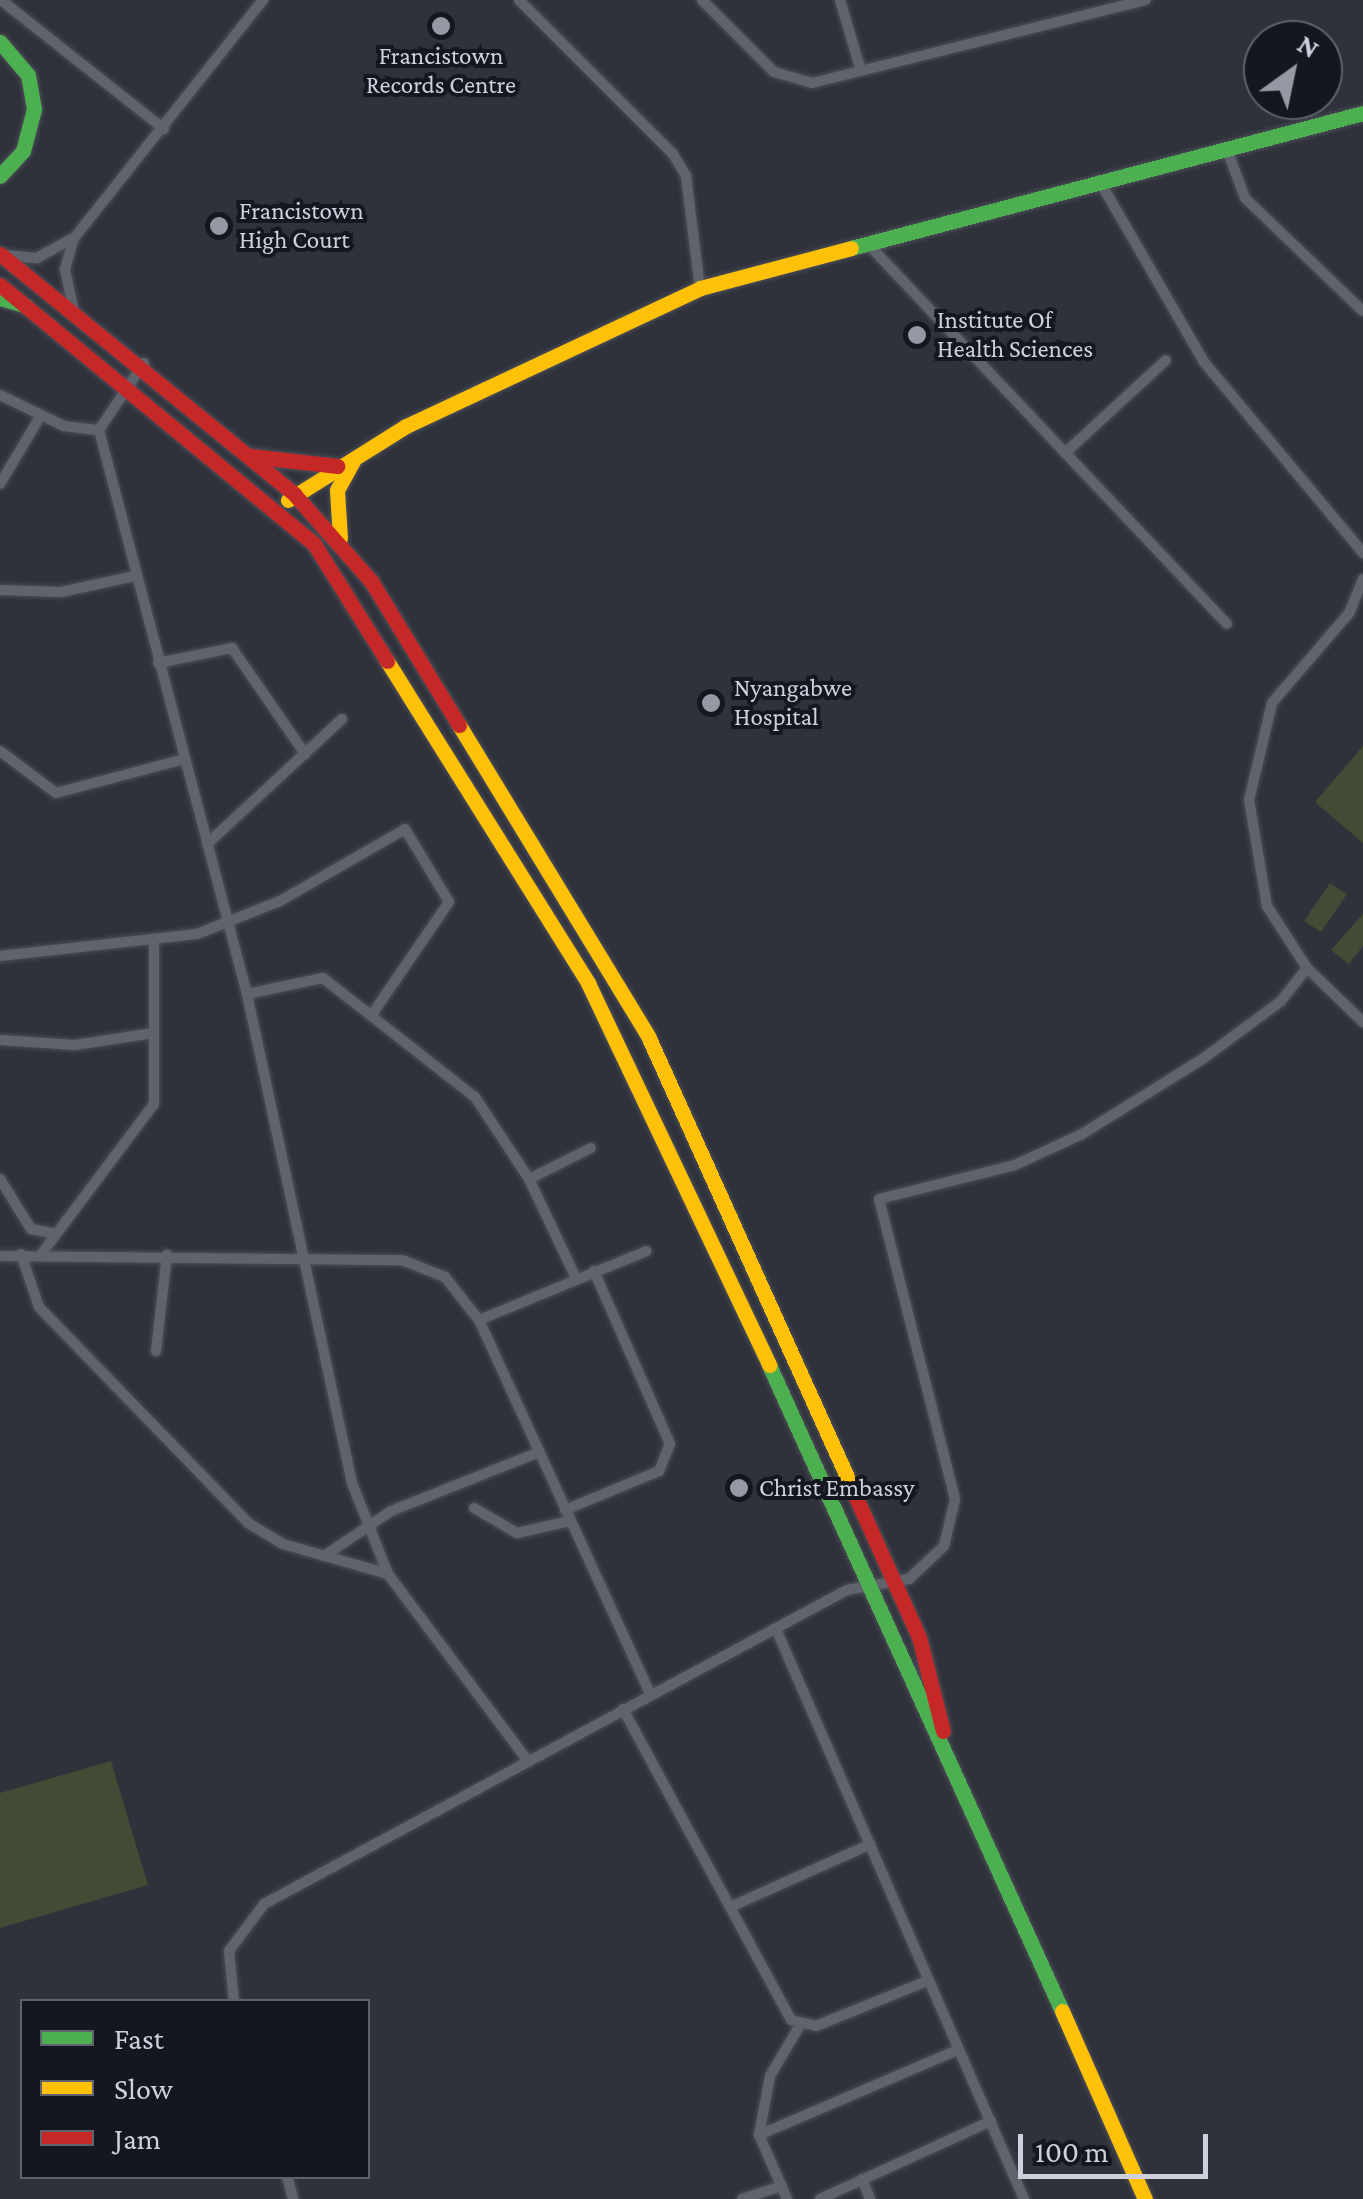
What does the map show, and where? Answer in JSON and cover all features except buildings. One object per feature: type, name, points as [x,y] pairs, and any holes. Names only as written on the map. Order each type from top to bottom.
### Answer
[{"type":"main road","points":[[0,42],[28,75],[34,109],[23,151],[0,176]]},
{"type":"main road","points":[[278,509],[294,494],[358,454],[700,288],[1363,113]]},
{"type":"main road","points":[[0,254],[144,363],[341,539],[648,1036],[924,1655],[945,1744]]},
{"type":"main road","points":[[0,286],[278,509],[365,616],[629,1054],[874,1586],[1144,2199]]},
{"type":"main road","points":[[0,298],[25,306]]},
{"type":"main road","points":[[341,539],[337,490],[358,454]]},
{"type":"main road","points":[[247,456],[337,466]]},
{"type":"street","points":[[0,0],[164,129]]},
{"type":"street","points":[[0,254],[37,258],[75,237],[263,0]]},
{"type":"street","points":[[519,0],[673,154],[686,176],[700,288]]},
{"type":"street","points":[[702,0],[792,83],[860,71],[1146,0]]},
{"type":"street","points":[[840,0],[860,71]]},
{"type":"street","points":[[1226,147],[1236,187],[1363,311]]},
{"type":"street","points":[[1098,180],[1204,362],[1363,552]]},
{"type":"street","points":[[73,308],[65,270],[75,237]]},
{"type":"street","points":[[866,242],[1226,624]]},
{"type":"street","points":[[1064,453],[1166,360]]},
{"type":"street","points":[[144,363],[99,430],[248,994],[366,1526],[388,1574],[528,1760]]},
{"type":"street","points":[[0,396],[41,415],[99,430]]},
{"type":"street","points":[[0,484],[41,415]]},
{"type":"street","points":[[0,590],[61,592],[135,576]]},
{"type":"street","points":[[1363,579],[1350,612],[1272,702],[1253,768],[1258,884],[1308,968],[1363,1022]]},
{"type":"street","points":[[158,663],[232,648],[305,754]]},
{"type":"street","points":[[207,844],[342,719]]},
{"type":"street","points":[[0,752],[56,792],[185,759]]},
{"type":"street","points":[[0,956],[154,946],[227,922],[304,888],[396,830],[412,832],[449,902],[372,1012]]},
{"type":"street","points":[[42,1253],[154,1104],[154,946]]},
{"type":"street","points":[[234,1999],[229,1951],[246,1917],[846,1590],[894,1585],[944,1546],[956,1514],[879,1199],[1014,1165],[1082,1134],[1204,1058],[1281,1001],[1308,968]]},
{"type":"street","points":[[248,994],[322,978],[372,1012],[488,1109],[529,1179],[576,1278]]},
{"type":"street","points":[[1344,1004],[1363,1022]]},
{"type":"street","points":[[0,1040],[75,1045],[153,1033]]},
{"type":"street","points":[[529,1179],[591,1148]]},
{"type":"street","points":[[0,1179],[31,1229],[56,1234]]},
{"type":"street","points":[[480,1320],[646,1251]]},
{"type":"street","points":[[21,1254],[39,1307],[248,1523],[324,1556],[388,1574]]},
{"type":"street","points":[[156,1351],[167,1255]]},
{"type":"street","points":[[0,1256],[167,1255],[428,1267],[480,1320],[650,1694]]},
{"type":"street","points":[[474,1508],[517,1533],[568,1516],[660,1471],[670,1444],[594,1271]]},
{"type":"street","points":[[324,1556],[366,1526],[539,1452]]},
{"type":"street","points":[[776,1629],[871,1844],[954,2050],[991,2121],[1024,2199]]},
{"type":"street","points":[[623,1709],[784,2014],[800,2025]]},
{"type":"street","points":[[730,1907],[871,1844]]},
{"type":"street","points":[[787,2199],[759,2134],[770,2076],[800,2025],[927,1981]]},
{"type":"street","points":[[759,2134],[954,2050]]},
{"type":"street","points":[[820,2199],[991,2121]]},
{"type":"street","points":[[862,2179],[870,2199]]},
{"type":"street","points":[[742,2199],[782,2186]]},
{"type":"green space","points":[[1363,746],[1363,843],[1315,802]]},
{"type":"green space","points":[[1330,883],[1347,894],[1321,932],[1304,921]]},
{"type":"green space","points":[[1363,914],[1363,946],[1349,964],[1331,950]]},
{"type":"green space","points":[[111,1761],[148,1885],[0,1928],[0,1793]]},
{"type":"traffic: fast","points":[[0,42],[28,75],[34,109],[23,151],[0,176]]},
{"type":"traffic: fast","points":[[851,248],[1363,113]]},
{"type":"traffic: fast","points":[[0,298],[25,305]]},
{"type":"traffic: fast","points":[[769,1365],[1062,2011]]},
{"type":"traffic: slow","points":[[288,500],[406,426],[700,288],[851,248]]},
{"type":"traffic: slow","points":[[340,538],[337,490],[353,461]]},
{"type":"traffic: slow","points":[[387,661],[588,983],[769,1365]]},
{"type":"traffic: slow","points":[[459,725],[648,1036],[853,1491]]},
{"type":"traffic: slow","points":[[1062,2011],[1145,2199]]},
{"type":"traffic: jam","points":[[0,254],[294,494],[371,581],[459,725]]},
{"type":"traffic: jam","points":[[0,285],[314,544],[387,661]]},
{"type":"traffic: jam","points":[[251,456],[337,466]]},
{"type":"traffic: jam","points":[[853,1491],[919,1637],[943,1731]]},
{"type":"place","name":"Francistown Records Centre","points":[[441,26]]},
{"type":"place","name":"Francistown High Court","points":[[219,226]]},
{"type":"place","name":"Institute Of Health Sciences","points":[[917,335]]},
{"type":"place","name":"Nyangabwe Hospital","points":[[711,703]]},
{"type":"place","name":"Christ Embassy","points":[[739,1488]]}]
